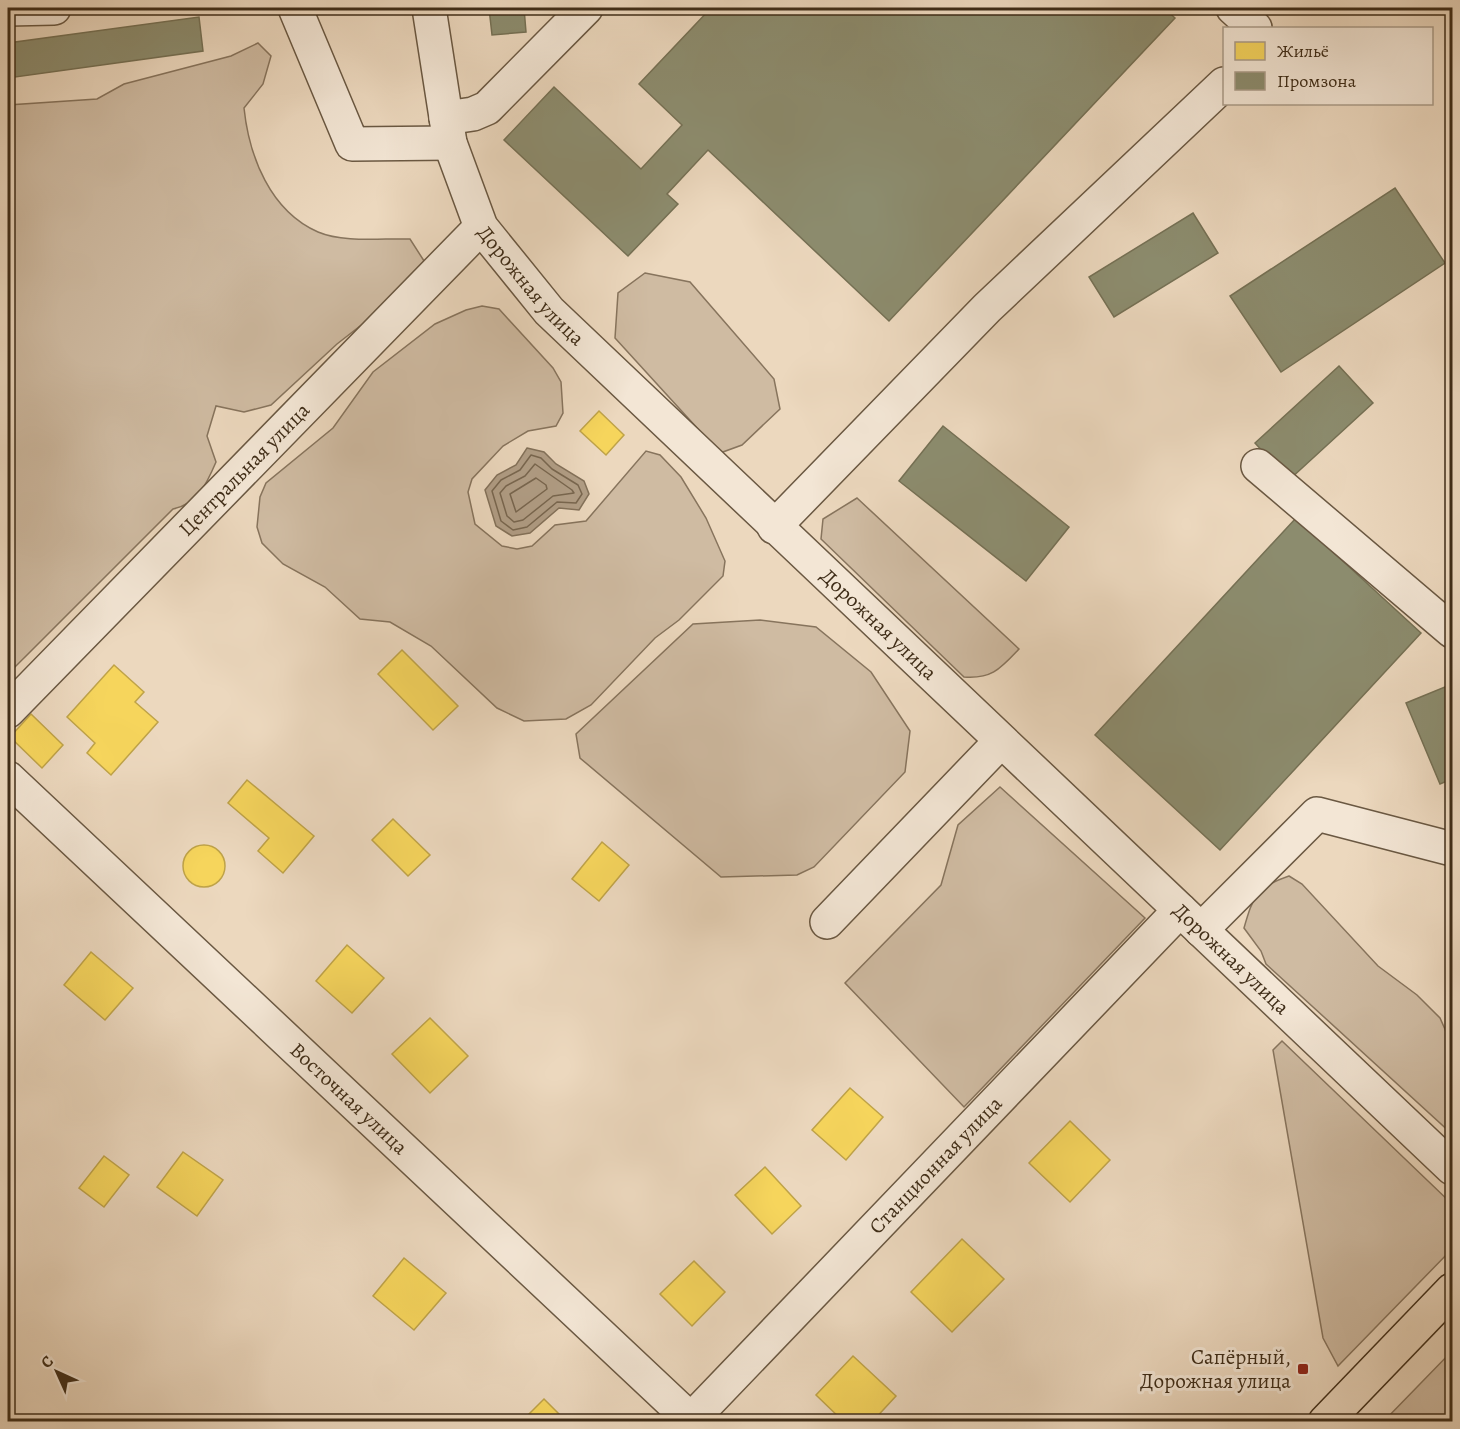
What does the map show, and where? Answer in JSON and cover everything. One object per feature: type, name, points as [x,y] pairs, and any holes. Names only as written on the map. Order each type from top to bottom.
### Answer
[{"type":"main road","points":[[1325,1422],[1452,1290]]},
{"type":"street","points":[[8,9],[54,8]]},
{"type":"street","points":[[294,8],[352,144],[448,130],[487,108],[586,8]]},
{"type":"street","name":"Дорожная улица","points":[[429,8],[448,130],[481,227],[549,311],[1452,1168]]},
{"type":"street","points":[[1233,8],[1254,27]]},
{"type":"street","points":[[774,527],[987,308],[1223,85]]},
{"type":"street","name":"Центральная улица","points":[[8,711],[481,227]]},
{"type":"street","points":[[1258,466],[1452,631]]},
{"type":"street","points":[[827,922],[1001,741]]},
{"type":"street","name":"Восточная улица","points":[[8,778],[690,1421]]},
{"type":"street","name":"Станционная улица","points":[[690,1421],[1191,920],[1317,813],[1452,849]]},
{"type":"shaded area","points":[[258,43],[271,56],[263,84],[244,108],[257,163],[275,196],[301,223],[318,232],[351,239],[410,239],[426,264],[387,305],[337,344],[271,405],[244,412],[216,406],[207,436],[216,462],[200,492],[189,502],[173,509],[8,674],[8,105],[97,99],[124,84],[231,56]]},
{"type":"shaded area","points":[[645,273],[690,282],[774,379],[780,409],[742,445],[720,453],[615,338],[618,293]]},
{"type":"shaded area","points":[[482,306],[499,309],[553,368],[561,382],[563,413],[556,426],[528,431],[503,446],[472,479],[468,492],[475,524],[502,546],[517,549],[532,546],[555,525],[586,521],[646,451],[660,455],[681,477],[706,518],[725,561],[723,576],[679,620],[655,638],[591,705],[566,719],[524,721],[497,708],[431,646],[390,622],[360,619],[325,587],[283,564],[262,543],[257,527],[260,497],[266,483],[333,428],[373,372],[435,324],[466,310]]},
{"type":"shaded area","points":[[857,498],[1019,649],[1001,667],[982,676],[964,677],[821,539],[823,519]]},
{"type":"shaded area","points":[[760,620],[816,627],[871,672],[910,731],[905,772],[814,867],[797,875],[721,877],[580,758],[576,734],[693,624]]},
{"type":"shaded area","points":[[1000,787],[1145,918],[964,1107],[845,983],[941,885],[958,825]]},
{"type":"shaded area","points":[[1289,876],[1302,884],[1378,966],[1417,995],[1440,1018],[1452,1045],[1452,1134],[1266,964],[1261,951],[1244,928],[1250,908],[1258,894],[1269,884]]},
{"type":"shaded area","points":[[1282,1041],[1452,1204],[1452,1249],[1338,1366],[1323,1338],[1273,1050]]},
{"type":"shaded area","points":[[1452,1351],[1452,1421],[1384,1421]]},
{"type":"water","points":[[527,448],[544,452],[556,464],[584,481],[589,494],[579,510],[559,508],[530,533],[512,536],[496,526],[485,490],[497,475],[516,465]]},
{"type":"building: Жильё","points":[[599,411],[624,435],[606,455],[580,431]]},
{"type":"building: Жильё","points":[[402,650],[458,706],[433,730],[378,674]]},
{"type":"building: Жильё","points":[[114,665],[144,692],[135,702],[158,722],[111,775],[87,753],[95,743],[67,717]]},
{"type":"building: Жильё","points":[[31,714],[63,745],[42,768],[10,737]]},
{"type":"building: Жильё","points":[[247,780],[314,836],[283,873],[258,851],[269,838],[228,803]]},
{"type":"building: Жильё","points":[[393,819],[430,855],[408,876],[372,840]]},
{"type":"building: Жильё","points":[[602,842],[629,865],[599,901],[572,879]]},
{"type":"building: Жильё","points":[[204,845],[219,851],[225,866],[219,881],[204,887],[189,881],[183,866],[189,851]]},
{"type":"building: Жильё","points":[[347,945],[384,978],[352,1013],[316,981]]},
{"type":"building: Жильё","points":[[91,952],[133,988],[105,1020],[64,985]]},
{"type":"building: Жильё","points":[[430,1018],[468,1056],[430,1093],[392,1054]]},
{"type":"building: Жильё","points":[[850,1088],[883,1117],[846,1160],[812,1130]]},
{"type":"building: Жильё","points":[[1070,1121],[1110,1160],[1070,1202],[1029,1163]]},
{"type":"building: Жильё","points":[[183,1152],[223,1180],[197,1216],[157,1187]]},
{"type":"building: Жильё","points":[[104,1156],[129,1175],[104,1207],[79,1188]]},
{"type":"building: Жильё","points":[[765,1167],[801,1206],[772,1234],[735,1195]]},
{"type":"building: Жильё","points":[[962,1239],[1004,1279],[952,1332],[911,1292]]},
{"type":"building: Жильё","points":[[404,1258],[446,1293],[414,1330],[373,1296]]},
{"type":"building: Жильё","points":[[694,1261],[725,1292],[692,1326],[660,1294]]},
{"type":"building: Жильё","points":[[853,1356],[896,1396],[872,1422],[844,1422],[816,1395]]},
{"type":"building: Жильё","points":[[544,1399],[567,1422],[521,1422]]},
{"type":"building: Промзона","points":[[489,8],[524,8],[526,32],[492,35]]},
{"type":"building: Промзона","points":[[711,8],[1164,8],[1175,18],[889,321],[708,150],[667,194],[678,204],[628,256],[504,140],[554,87],[641,169],[682,125],[639,84]]},
{"type":"building: Промзона","points":[[199,17],[203,51],[8,78],[8,43]]},
{"type":"building: Промзона","points":[[1395,188],[1445,263],[1281,372],[1230,296]]},
{"type":"building: Промзона","points":[[1193,213],[1218,253],[1114,317],[1089,277]]},
{"type":"building: Промзона","points":[[1339,366],[1373,403],[1289,480],[1255,443]]},
{"type":"building: Промзона","points":[[943,426],[1069,527],[1026,581],[899,481]]},
{"type":"building: Промзона","points":[[1296,518],[1421,633],[1220,850],[1095,735]]},
{"type":"building: Промзона","points":[[1452,684],[1452,779],[1440,784],[1406,703]]},
{"type":"place","name":"Сапёрный, Дорожная улица","points":[[1303,1369]]}]
